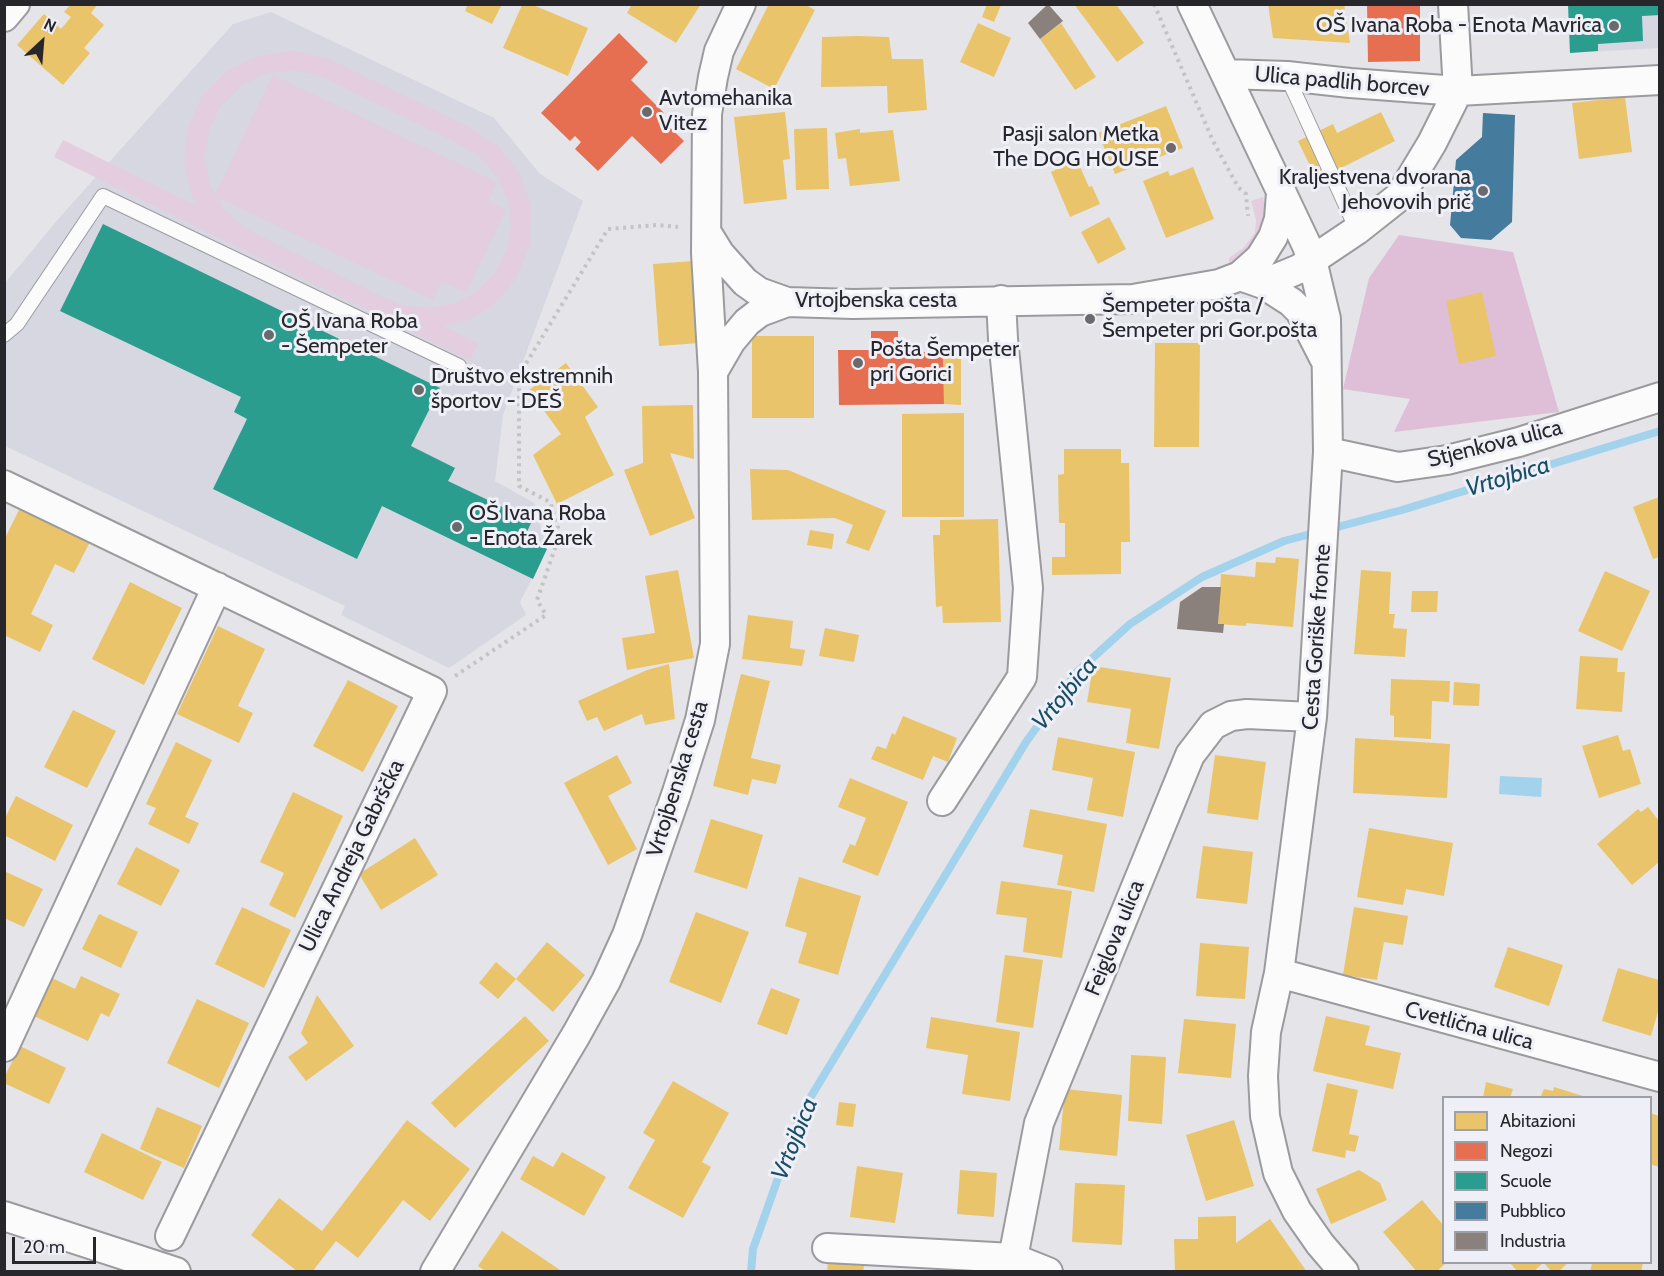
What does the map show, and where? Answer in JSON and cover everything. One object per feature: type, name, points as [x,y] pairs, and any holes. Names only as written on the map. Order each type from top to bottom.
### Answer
[{"type":"street","points":[[4,17],[15,4]]},
{"type":"street","name":"Vrtojbenska cesta","points":[[435,1272],[606,981],[627,934],[700,720],[715,644],[713,372],[707,231],[707,114],[719,51],[741,4]]},
{"type":"street","name":"Cesta Goriške fronte","points":[[1192,4],[1300,229],[1312,260],[1326,319],[1328,452],[1312,717],[1279,972],[1266,1032],[1263,1076],[1265,1116],[1278,1173],[1298,1211],[1320,1244],[1344,1272]]},
{"type":"street","name":"Ulica padlih borcev","points":[[1312,260],[1400,196],[1432,143],[1458,92],[1454,4]]},
{"type":"street","name":"Ulica padlih borcev","points":[[1226,74],[1287,76],[1458,92],[1659,80]]},
{"type":"street","points":[[1281,193],[1279,219],[1252,280],[1291,302],[1299,311],[1325,360]]},
{"type":"street","name":"Vrtojbenska cesta","points":[[707,231],[720,254],[745,282],[759,292],[787,302],[853,304],[1133,299],[1252,280],[1299,269],[1312,260]]},
{"type":"street","points":[[942,801],[1022,676],[1028,588],[1001,300]]},
{"type":"street","points":[[713,372],[731,341],[747,322],[760,312],[787,302]]},
{"type":"street","name":"Stjenkova ulica","points":[[1328,452],[1398,467],[1448,460],[1519,442],[1659,397]]},
{"type":"street","points":[[5,487],[432,691]]},
{"type":"street","points":[[4,1047],[217,587]]},
{"type":"street","name":"Ulica Andreja Gabrščka","points":[[170,1236],[432,691]]},
{"type":"street","name":"Feiglova ulica","points":[[1013,1258],[1039,1123],[1190,755],[1213,725],[1231,716],[1247,714],[1312,717]]},
{"type":"street","name":"Cvetlična ulica","points":[[1279,972],[1659,1077]]},
{"type":"street","points":[[4,1216],[177,1272]]},
{"type":"street","points":[[827,1248],[1013,1258],[1048,1272]]},
{"type":"lane","points":[[1287,76],[1356,230]]},
{"type":"lane","points":[[4,335],[17,324],[103,196],[459,366]]},
{"type":"path","points":[[1154,4],[1213,141],[1238,187],[1246,195],[1249,215],[1247,227]]},
{"type":"path","points":[[432,691],[546,615],[537,600],[560,534],[550,502],[519,486],[519,375],[608,229],[657,225],[707,231]]},
{"type":"shaded area","name":"OŠ Ivana Roba - Enota Mavrica","points":[[1568,5],[1659,5],[1659,48],[1570,53]]},
{"type":"shaded area","name":"OŠ Ivana Roba - Šempeter","points":[[271,12],[494,118],[540,174],[583,201],[503,415],[495,481],[534,503],[547,549],[520,602],[526,615],[449,668],[341,615],[345,606],[5,446],[5,283],[60,217],[233,24]]},
{"type":"shaded area","points":[[294,51],[329,59],[467,126],[497,145],[520,174],[531,208],[530,244],[517,277],[494,305],[466,321],[443,326],[478,344],[470,360],[54,157],[63,140],[197,206],[185,167],[187,131],[201,98],[226,72],[258,56]],"holes":[[[295,70],[323,77],[457,143],[482,158],[498,178],[508,200],[511,226],[507,250],[495,273],[478,291],[456,303],[431,308],[406,306],[380,296],[246,229],[224,210],[217,197],[433,300],[442,282],[466,293],[506,210],[488,201],[497,182],[273,75],[215,195],[210,186],[205,158],[209,130],[221,105],[242,85],[267,73]]]},
{"type":"shaded area","points":[[1263,197],[1266,213],[1256,244],[1233,265],[1229,262],[1229,258],[1243,248],[1255,233],[1256,220],[1251,201]]},
{"type":"shaded area","points":[[1399,235],[1513,252],[1559,412],[1394,432],[1410,399],[1343,389],[1369,278]]},
{"type":"water","points":[[1500,776],[1542,778],[1541,797],[1499,794]]},
{"type":"building: Abitazioni","points":[[71,4],[98,4],[91,13],[104,25],[84,48],[90,53],[63,85],[17,45],[44,14],[61,29],[71,17],[64,12]]},
{"type":"building: Abitazioni","points":[[468,4],[501,6],[492,24],[465,11]]},
{"type":"building: Abitazioni","points":[[632,4],[701,4],[676,43],[627,13]]},
{"type":"building: Abitazioni","points":[[769,4],[804,4],[815,10],[774,89],[736,69]]},
{"type":"building: Abitazioni","points":[[987,4],[1001,5],[994,22],[982,17]]},
{"type":"building: Abitazioni","points":[[1074,4],[1116,4],[1144,43],[1117,62]]},
{"type":"building: Abitazioni","points":[[1268,4],[1344,4],[1350,43],[1273,38]]},
{"type":"building: Abitazioni","points":[[522,5],[533,5],[588,28],[568,76],[503,48]]},
{"type":"building: Abitazioni","points":[[978,23],[1011,38],[994,77],[960,62]]},
{"type":"building: Abitazioni","points":[[1061,23],[1096,77],[1075,90],[1040,39]]},
{"type":"building: Abitazioni","points":[[822,37],[889,37],[892,59],[923,59],[927,110],[888,113],[887,86],[821,87]]},
{"type":"building: Abitazioni","points":[[1625,97],[1632,152],[1579,159],[1572,103]]},
{"type":"building: Abitazioni","points":[[1166,106],[1183,148],[1115,174],[1098,133]]},
{"type":"building: Abitazioni","points":[[785,112],[790,159],[783,160],[787,199],[744,204],[734,117]]},
{"type":"building: Abitazioni","points":[[1381,112],[1395,141],[1317,180],[1298,141],[1333,124],[1337,133]]},
{"type":"building: Abitazioni","points":[[827,128],[829,189],[796,190],[794,129]]},
{"type":"building: Abitazioni","points":[[860,129],[860,133],[893,130],[900,181],[850,186],[846,158],[838,159],[835,133]]},
{"type":"building: Abitazioni","points":[[1077,160],[1089,187],[1092,186],[1100,204],[1070,217],[1051,172]]},
{"type":"building: Abitazioni","points":[[1193,167],[1214,219],[1166,238],[1143,181],[1168,171],[1170,176]]},
{"type":"building: Abitazioni","points":[[1109,217],[1126,249],[1098,264],[1081,232]]},
{"type":"building: Abitazioni","points":[[693,261],[699,343],[659,346],[653,264]]},
{"type":"building: Abitazioni","points":[[1482,292],[1496,356],[1459,364],[1446,301]]},
{"type":"building: Abitazioni","points":[[752,336],[814,336],[814,418],[752,418]]},
{"type":"building: Abitazioni","points":[[1155,343],[1200,343],[1199,447],[1154,447]]},
{"type":"building: Abitazioni","points":[[943,352],[961,352],[961,405],[944,404]]},
{"type":"building: Abitazioni","points":[[566,363],[598,407],[585,417],[614,475],[557,504],[533,455],[561,434],[529,390]]},
{"type":"building: Abitazioni","points":[[693,405],[694,459],[670,453],[695,518],[650,536],[624,470],[643,463],[642,406]]},
{"type":"building: Abitazioni","points":[[964,413],[964,517],[902,517],[902,414]]},
{"type":"building: Abitazioni","points":[[1064,449],[1121,449],[1121,463],[1129,463],[1130,542],[1121,542],[1121,574],[1052,575],[1052,557],[1065,557],[1065,523],[1059,523],[1058,475],[1064,474]]},
{"type":"building: Abitazioni","points":[[750,469],[788,470],[886,511],[869,551],[846,543],[853,525],[835,518],[752,520]]},
{"type":"building: Abitazioni","points":[[1659,497],[1659,557],[1653,559],[1633,507]]},
{"type":"building: Abitazioni","points":[[20,508],[90,542],[74,573],[55,564],[31,614],[53,625],[40,652],[4,635],[4,540]]},
{"type":"building: Abitazioni","points":[[998,519],[1001,622],[943,623],[942,606],[936,607],[933,535],[940,535],[940,520]]},
{"type":"building: Abitazioni","points":[[810,530],[834,534],[832,549],[807,545]]},
{"type":"building: Abitazioni","points":[[1276,557],[1299,559],[1293,627],[1246,623],[1246,626],[1218,624],[1221,574],[1255,577],[1256,562],[1275,563]]},
{"type":"building: Abitazioni","points":[[678,570],[694,658],[627,670],[622,638],[655,633],[645,576]]},
{"type":"building: Abitazioni","points":[[1361,570],[1391,572],[1389,614],[1395,614],[1393,628],[1407,629],[1405,657],[1354,654]]},
{"type":"building: Abitazioni","points":[[1605,571],[1650,591],[1622,651],[1578,631]]},
{"type":"building: Abitazioni","points":[[130,582],[182,608],[144,685],[92,659]]},
{"type":"building: Abitazioni","points":[[1412,591],[1438,591],[1437,612],[1411,612]]},
{"type":"building: Abitazioni","points":[[748,615],[793,621],[790,648],[805,650],[802,666],[742,659]]},
{"type":"building: Abitazioni","points":[[218,626],[265,649],[238,706],[253,713],[239,743],[177,714]]},
{"type":"building: Abitazioni","points":[[825,628],[859,635],[854,662],[819,656]]},
{"type":"building: Abitazioni","points":[[1580,656],[1618,658],[1617,672],[1625,672],[1622,712],[1576,709]]},
{"type":"building: Abitazioni","points":[[669,664],[675,719],[645,725],[642,714],[604,731],[597,717],[587,721],[578,701],[647,670]]},
{"type":"building: Abitazioni","points":[[1093,666],[1171,678],[1159,749],[1126,743],[1131,709],[1087,702]]},
{"type":"building: Abitazioni","points":[[741,674],[770,681],[751,758],[781,765],[776,784],[752,779],[748,795],[713,786]]},
{"type":"building: Abitazioni","points":[[1391,679],[1450,681],[1449,702],[1432,701],[1431,739],[1394,737],[1394,716],[1390,715]]},
{"type":"building: Abitazioni","points":[[348,680],[398,706],[363,772],[313,746]]},
{"type":"building: Abitazioni","points":[[1454,682],[1480,684],[1479,706],[1453,705]]},
{"type":"building: Abitazioni","points":[[73,710],[116,731],[87,788],[44,767]]},
{"type":"building: Abitazioni","points":[[903,716],[957,738],[948,762],[933,756],[923,780],[871,759],[877,746],[886,749],[892,733],[895,735]]},
{"type":"building: Abitazioni","points":[[1618,735],[1623,751],[1630,749],[1641,784],[1599,798],[1582,746]]},
{"type":"building: Abitazioni","points":[[1058,737],[1135,752],[1123,817],[1087,810],[1093,778],[1052,770]]},
{"type":"building: Abitazioni","points":[[1355,738],[1450,744],[1447,798],[1353,793]]},
{"type":"building: Abitazioni","points":[[176,742],[212,760],[185,817],[199,823],[189,844],[148,824],[156,808],[146,804]]},
{"type":"building: Abitazioni","points":[[617,755],[632,783],[608,796],[637,849],[608,865],[564,783]]},
{"type":"building: Abitazioni","points":[[1215,755],[1266,762],[1258,820],[1207,813]]},
{"type":"building: Abitazioni","points":[[850,778],[908,802],[878,876],[842,862],[850,844],[855,846],[866,818],[838,807]]},
{"type":"building: Abitazioni","points":[[293,792],[343,816],[295,918],[269,905],[284,873],[260,862]]},
{"type":"building: Abitazioni","points":[[16,796],[73,825],[55,861],[4,835],[4,820]]},
{"type":"building: Abitazioni","points":[[1648,807],[1659,821],[1659,862],[1632,885],[1597,844],[1638,809],[1641,812]]},
{"type":"building: Abitazioni","points":[[1030,809],[1107,824],[1094,892],[1057,885],[1063,855],[1023,847]]},
{"type":"building: Abitazioni","points":[[711,819],[763,835],[747,889],[694,872]]},
{"type":"building: Abitazioni","points":[[1369,828],[1453,843],[1444,896],[1406,889],[1403,905],[1357,897]]},
{"type":"building: Abitazioni","points":[[415,838],[438,875],[381,910],[359,874]]},
{"type":"building: Abitazioni","points":[[1203,846],[1253,852],[1247,904],[1196,898]]},
{"type":"building: Abitazioni","points":[[136,847],[180,870],[161,906],[117,884]]},
{"type":"building: Abitazioni","points":[[4,871],[43,889],[24,927],[4,918]]},
{"type":"building: Abitazioni","points":[[799,877],[861,896],[838,975],[798,963],[807,933],[785,926]]},
{"type":"building: Abitazioni","points":[[1001,881],[1072,891],[1062,958],[1023,952],[1027,918],[996,914]]},
{"type":"building: Abitazioni","points":[[242,907],[291,930],[264,988],[215,964]]},
{"type":"building: Abitazioni","points":[[1354,907],[1408,916],[1403,945],[1384,942],[1377,980],[1343,975]]},
{"type":"building: Abitazioni","points":[[696,912],[749,932],[721,1003],[669,982]]},
{"type":"building: Abitazioni","points":[[99,914],[138,932],[121,968],[82,949]]},
{"type":"building: Abitazioni","points":[[547,942],[585,975],[553,1012],[516,979]]},
{"type":"building: Abitazioni","points":[[1200,943],[1249,947],[1245,999],[1196,996]]},
{"type":"building: Abitazioni","points":[[1508,947],[1563,965],[1549,1006],[1494,987]]},
{"type":"building: Abitazioni","points":[[1005,955],[1043,960],[1033,1028],[996,1022]]},
{"type":"building: Abitazioni","points":[[496,962],[516,979],[498,999],[479,983]]},
{"type":"building: Abitazioni","points":[[1618,968],[1659,980],[1659,1008],[1651,1036],[1602,1021]]},
{"type":"building: Abitazioni","points":[[81,976],[120,994],[109,1017],[101,1013],[88,1041],[34,1016],[52,978],[75,989]]},
{"type":"building: Abitazioni","points":[[771,988],[800,999],[787,1035],[757,1024]]},
{"type":"building: Abitazioni","points":[[317,995],[354,1046],[306,1081],[288,1057],[308,1043],[301,1033]]},
{"type":"building: Abitazioni","points":[[197,999],[249,1023],[219,1088],[167,1063]]},
{"type":"building: Abitazioni","points":[[525,1016],[549,1041],[455,1128],[431,1103]]},
{"type":"building: Abitazioni","points":[[1326,1016],[1370,1026],[1365,1045],[1401,1053],[1393,1089],[1313,1071]]},
{"type":"building: Abitazioni","points":[[931,1017],[1020,1032],[1010,1101],[962,1094],[968,1055],[926,1048]]},
{"type":"building: Abitazioni","points":[[1184,1019],[1236,1024],[1231,1078],[1178,1073]]},
{"type":"building: Abitazioni","points":[[20,1046],[66,1068],[49,1104],[4,1083],[4,1078]]},
{"type":"building: Abitazioni","points":[[1131,1055],[1166,1057],[1162,1124],[1128,1121]]},
{"type":"building: Abitazioni","points":[[673,1081],[729,1113],[702,1162],[711,1167],[683,1218],[628,1188],[655,1140],[643,1133]]},
{"type":"building: Abitazioni","points":[[1486,1082],[1513,1089],[1511,1096],[1483,1096]]},
{"type":"building: Abitazioni","points":[[1327,1083],[1358,1090],[1349,1134],[1359,1136],[1355,1152],[1346,1150],[1345,1158],[1312,1151]]},
{"type":"building: Abitazioni","points":[[1554,1087],[1583,1096],[1541,1096],[1544,1089],[1553,1091]]},
{"type":"building: Abitazioni","points":[[1065,1089],[1122,1095],[1117,1156],[1059,1150]]},
{"type":"building: Abitazioni","points":[[839,1102],[856,1104],[853,1127],[836,1125]]},
{"type":"building: Abitazioni","points":[[157,1107],[202,1126],[184,1168],[140,1149]]},
{"type":"building: Abitazioni","points":[[1652,1114],[1659,1116],[1659,1167],[1652,1165]]},
{"type":"building: Abitazioni","points":[[407,1120],[470,1169],[430,1221],[403,1200],[358,1258],[336,1241],[312,1272],[298,1272],[251,1235],[279,1198],[322,1231]]},
{"type":"building: Abitazioni","points":[[1234,1120],[1254,1186],[1206,1201],[1186,1135]]},
{"type":"building: Abitazioni","points":[[102,1133],[162,1162],[143,1200],[84,1172]]},
{"type":"building: Abitazioni","points":[[562,1152],[606,1177],[584,1216],[520,1179],[533,1156],[553,1167]]},
{"type":"building: Abitazioni","points":[[857,1166],[903,1173],[895,1223],[850,1217]]},
{"type":"building: Abitazioni","points":[[960,1170],[997,1173],[994,1217],[957,1214]]},
{"type":"building: Abitazioni","points":[[1359,1170],[1380,1183],[1387,1200],[1331,1224],[1316,1189]]},
{"type":"building: Abitazioni","points":[[1075,1183],[1125,1185],[1122,1245],[1072,1242]]},
{"type":"building: Abitazioni","points":[[1422,1200],[1442,1224],[1442,1264],[1445,1264],[1436,1272],[1417,1272],[1383,1232]]},
{"type":"building: Abitazioni","points":[[1236,1216],[1236,1243],[1270,1219],[1307,1272],[1175,1272],[1174,1239],[1198,1239],[1198,1217]]},
{"type":"building: Abitazioni","points":[[502,1231],[563,1272],[487,1272],[478,1266]]},
{"type":"building: Abitazioni","points":[[828,1262],[864,1266],[863,1272],[827,1272]]},
{"type":"building: Abitazioni","points":[[1511,1264],[1542,1264],[1533,1272],[1518,1272]]},
{"type":"building: Abitazioni","points":[[1545,1264],[1567,1264],[1558,1272],[1552,1272]]},
{"type":"building: Abitazioni","points":[[1592,1264],[1643,1264],[1641,1272],[1590,1272]]},
{"type":"building: Negozi","points":[[1367,4],[1420,4],[1420,61],[1368,62]]},
{"type":"building: Negozi","points":[[619,33],[648,62],[631,80],[664,113],[660,118],[684,141],[661,164],[632,136],[598,171],[575,149],[581,142],[575,136],[570,141],[541,113]]},
{"type":"building: Negozi","points":[[871,331],[898,331],[898,352],[943,352],[944,404],[839,405],[838,350],[871,350]]},
{"type":"building: Scuole","name":"OŠ Ivana Roba - Enota Mavrica","points":[[1568,4],[1660,4],[1660,15],[1642,16],[1643,41],[1598,44],[1598,51],[1570,53]]},
{"type":"building: Scuole","name":"OŠ Ivana Roba - Šempeter","points":[[103,224],[440,388],[411,446],[455,468],[448,481],[532,521],[524,538],[547,549],[533,579],[382,506],[357,559],[213,489],[247,419],[234,412],[241,397],[60,311]]},
{"type":"building: Pubblico","name":"Kraljestvena dvorana Jehovovih prič","points":[[1483,113],[1515,115],[1512,222],[1491,240],[1461,238],[1450,225],[1456,160],[1482,137]]},
{"type":"building: Industria","points":[[1048,4],[1063,21],[1040,39],[1028,23]]},
{"type":"building: Industria","points":[[1202,587],[1221,587],[1218,624],[1224,624],[1223,633],[1177,629],[1180,602]]},
{"type":"waterway","name":"Vrtojbica","points":[[751,1272],[753,1249],[801,1113],[1026,742],[1076,673],[1130,624],[1202,577],[1284,541],[1402,510],[1660,431]]},
{"type":"place","name":"OŠ Ivana Roba - Enota Mavrica","points":[[1614,26]]},
{"type":"place","name":"Avtomehanika Vitez","points":[[647,112]]},
{"type":"place","name":"Pasji salon Metka The DOG HOUSE","points":[[1171,148]]},
{"type":"place","name":"Kraljestvena dvorana Jehovovih prič","points":[[1483,191]]},
{"type":"place","name":"Šempeter pošta / Šempeter pri Gor.pošta","points":[[1090,319]]},
{"type":"place","name":"OŠ Ivana Roba - Šempeter","points":[[269,335]]},
{"type":"place","name":"Pošta Šempeter pri Gorici","points":[[858,363]]},
{"type":"place","name":"Društvo ekstremnih športov - DEŠ","points":[[419,390]]},
{"type":"place","name":"OŠ Ivana Roba - Enota Žarek","points":[[457,527]]}]
